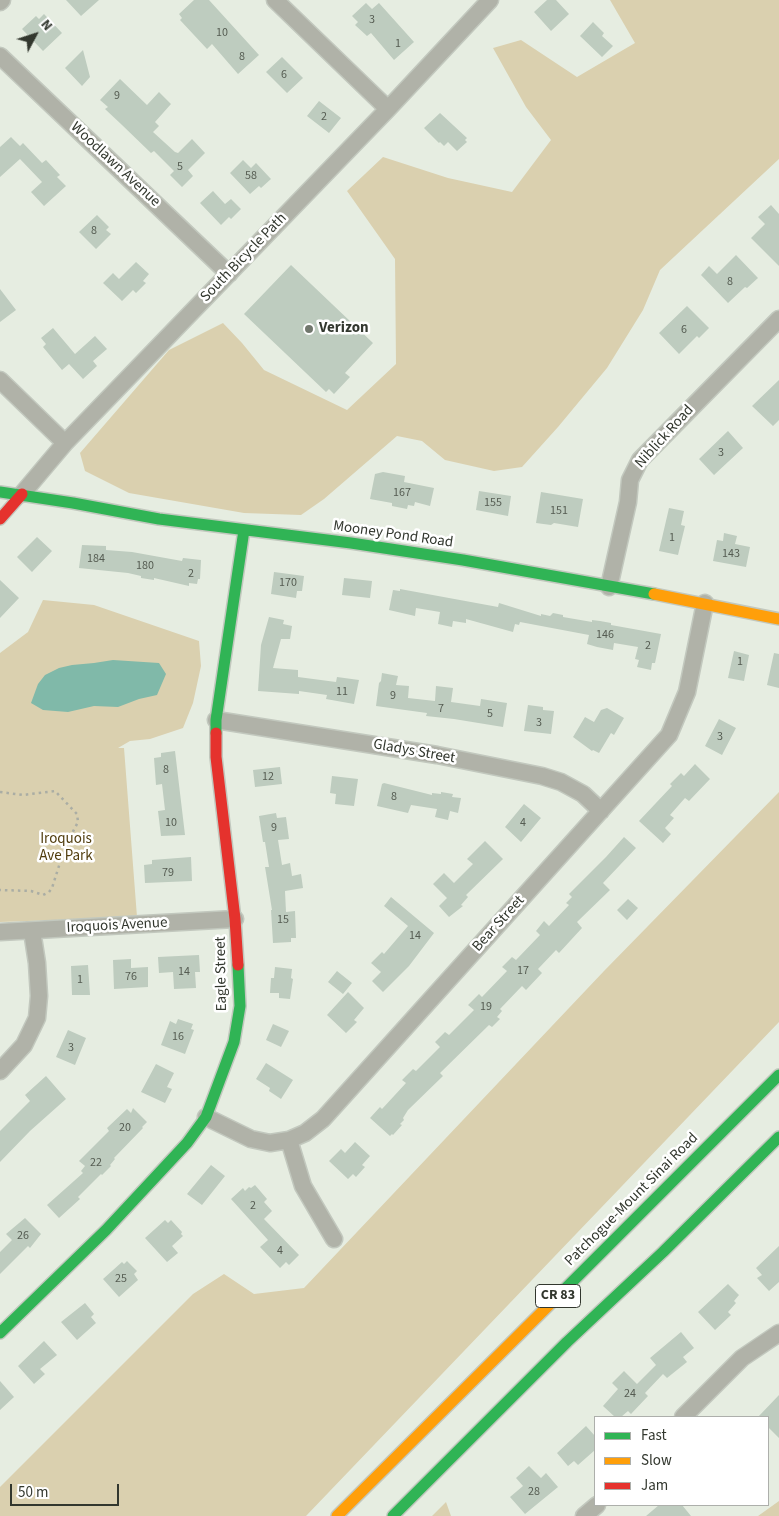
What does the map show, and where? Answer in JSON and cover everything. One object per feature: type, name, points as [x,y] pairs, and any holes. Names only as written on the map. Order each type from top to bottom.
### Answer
[{"type":"main road","name":"Mooney Pond Road","points":[[0,492],[22,494],[159,519],[351,543],[462,560],[705,603],[779,620]]},
{"type":"main road","name":"South Bicycle Path","points":[[0,519],[22,494]]},
{"type":"main road","name":"Eagle Street","points":[[0,1333],[112,1223],[187,1143],[206,1116],[234,1042],[240,1006],[235,919],[216,757],[216,720],[244,530]]},
{"type":"main road","name":"Patchogue-Mount Sinai Road","points":[[337,1516],[779,1075]]},
{"type":"main road","name":"CR 83","points":[[393,1516],[567,1342],[663,1252],[779,1137]]},
{"type":"street","points":[[274,0],[388,110]]},
{"type":"street","name":"South Bicycle Path","points":[[22,494],[65,443],[388,110],[490,0]]},
{"type":"street","name":"Woodlawn Avenue","points":[[0,56],[229,274]]},
{"type":"street","name":"Niblick Road","points":[[609,587],[628,502],[630,480],[640,460],[779,319]]},
{"type":"street","points":[[0,380],[65,443]]},
{"type":"street","name":"Bear Street","points":[[206,1116],[251,1139],[270,1143],[289,1140],[305,1133],[323,1119],[669,735],[687,692],[705,603]]},
{"type":"street","name":"Gladys Street","points":[[216,720],[437,755],[542,776],[561,782],[583,794],[601,811]]},
{"type":"street","name":"Iroquois Avenue","points":[[0,932],[235,919]]},
{"type":"street","points":[[0,1071],[24,1045],[37,1018],[39,996],[37,963],[32,931]]},
{"type":"street","points":[[289,1140],[303,1186],[334,1239]]},
{"type":"street","points":[[684,1416],[742,1358],[779,1333]]},
{"type":"street","points":[[584,1516],[595,1506]]},
{"type":"path","points":[[0,792],[23,795],[55,791],[76,814],[78,822],[65,847],[49,892],[43,895],[31,891],[0,890]]},
{"type":"green space","points":[[610,0],[779,0],[779,159],[660,270],[643,310],[607,368],[522,467],[494,471],[445,460],[422,441],[397,436],[324,499],[301,515],[244,513],[129,493],[85,471],[80,453],[169,350],[223,323],[264,370],[347,410],[396,364],[395,259],[347,191],[383,157],[448,178],[512,192],[551,140],[526,107],[493,48],[521,40],[577,77],[635,43]]},
{"type":"green space","name":"Iroquois Ave Park","points":[[43,600],[94,605],[199,641],[201,666],[193,703],[183,728],[150,739],[130,741],[118,748],[124,748],[137,917],[0,922],[0,653],[28,632]]},
{"type":"green space","points":[[779,792],[779,1022],[306,1516],[0,1516],[0,1487],[193,1294],[224,1274],[254,1294],[304,1288],[604,971]]},
{"type":"green space","points":[[779,1501],[779,1516],[758,1516]]},
{"type":"green space","points":[[446,1502],[451,1516],[432,1516]]},
{"type":"water","points":[[113,660],[159,663],[166,674],[157,695],[118,707],[94,706],[68,712],[43,710],[31,703],[38,684],[45,675],[59,668],[72,665]]},
{"type":"building","points":[[66,0],[99,0],[81,16]]},
{"type":"building","points":[[194,0],[209,0],[259,55],[238,74],[212,44],[207,49],[180,20],[182,18],[179,14]]},
{"type":"building","points":[[547,0],[556,0],[569,14],[551,31],[534,12]]},
{"type":"building","points":[[366,3],[372,9],[379,3],[414,42],[394,60],[371,33],[367,36],[355,25],[358,22],[352,16]]},
{"type":"building","points":[[44,14],[62,33],[43,51],[22,29],[36,16],[39,19]]},
{"type":"building","points":[[593,22],[604,33],[602,36],[613,46],[602,57],[580,36]]},
{"type":"building","points":[[83,50],[90,77],[82,86],[65,68]]},
{"type":"building","points":[[282,57],[303,78],[287,93],[266,72]]},
{"type":"building","points":[[120,79],[147,105],[159,92],[171,104],[155,122],[159,126],[153,132],[175,152],[178,153],[192,139],[205,153],[188,170],[193,176],[182,187],[170,175],[174,171],[154,151],[151,153],[105,109],[108,107],[100,100]]},
{"type":"building","points":[[319,101],[341,118],[329,133],[307,116]]},
{"type":"building","points":[[440,113],[467,138],[465,140],[467,142],[457,151],[448,142],[444,146],[439,143],[424,128]]},
{"type":"building","points":[[11,137],[20,146],[23,143],[42,163],[46,160],[60,175],[57,177],[66,186],[44,206],[31,192],[42,182],[20,159],[0,177],[0,147]]},
{"type":"building","points":[[243,160],[251,168],[256,163],[271,179],[261,188],[259,186],[250,194],[230,173]]},
{"type":"building","points":[[213,191],[225,204],[231,199],[241,209],[231,219],[229,217],[221,225],[200,203]]},
{"type":"building","points":[[771,205],[779,214],[779,266],[751,238],[765,224],[758,217]]},
{"type":"building","points":[[97,215],[109,227],[106,230],[111,234],[96,249],[79,232]]},
{"type":"building","points":[[736,255],[758,278],[728,303],[701,275],[709,266],[717,274]]},
{"type":"building","points":[[136,262],[149,274],[143,281],[146,283],[136,293],[133,290],[122,301],[103,283],[113,273],[119,279]]},
{"type":"building","name":"Verizon","points":[[291,265],[373,343],[345,373],[350,377],[334,394],[329,389],[326,392],[244,314]]},
{"type":"building","points":[[0,289],[16,310],[0,322]]},
{"type":"building","points":[[687,306],[709,328],[699,338],[697,336],[679,354],[659,333]]},
{"type":"building","points":[[53,328],[75,354],[95,336],[107,349],[93,361],[97,366],[83,379],[69,364],[62,370],[43,347],[46,344],[41,338]]},
{"type":"building","points":[[779,380],[779,420],[773,426],[752,406]]},
{"type":"building","points":[[728,431],[743,448],[714,475],[699,459]]},
{"type":"building","points":[[383,472],[405,476],[404,482],[434,488],[430,506],[415,502],[414,506],[408,505],[407,509],[392,506],[392,503],[370,499],[375,474]]},
{"type":"building","points":[[479,491],[511,496],[508,516],[476,510]]},
{"type":"building","points":[[541,492],[583,499],[578,527],[554,523],[551,525],[536,523]]},
{"type":"building","points":[[669,508],[684,511],[681,525],[685,526],[678,555],[659,551]]},
{"type":"building","points":[[724,533],[737,536],[735,544],[750,547],[746,567],[713,561],[717,540],[723,541]]},
{"type":"building","points":[[37,537],[52,551],[32,572],[17,557]]},
{"type":"building","points":[[82,545],[106,546],[106,550],[132,552],[182,561],[183,558],[201,560],[200,579],[198,579],[197,584],[189,583],[189,586],[154,578],[154,580],[141,578],[141,576],[128,573],[79,568]]},
{"type":"building","points":[[274,572],[304,576],[302,591],[297,591],[296,598],[271,594]]},
{"type":"building","points":[[344,578],[372,581],[370,598],[342,595]]},
{"type":"building","points":[[0,580],[19,598],[0,618]]},
{"type":"building","points":[[400,589],[498,607],[499,603],[541,616],[541,614],[550,616],[553,613],[563,615],[563,617],[592,622],[592,620],[600,621],[611,623],[611,625],[661,634],[655,663],[652,663],[651,670],[637,667],[639,660],[635,659],[638,647],[614,643],[613,650],[597,647],[587,644],[589,635],[520,622],[519,625],[515,624],[513,632],[466,619],[466,623],[453,621],[452,627],[438,624],[440,612],[416,608],[415,616],[389,610],[393,590],[400,591]]},
{"type":"building","points":[[269,617],[284,620],[283,624],[292,626],[290,639],[281,639],[273,668],[298,670],[298,677],[336,682],[337,677],[359,680],[354,704],[326,699],[327,695],[299,691],[299,694],[258,691],[261,645]]},
{"type":"building","points":[[734,651],[749,655],[744,681],[728,678]]},
{"type":"building","points":[[774,653],[779,654],[779,688],[767,685]]},
{"type":"building","points":[[382,673],[398,676],[396,685],[409,686],[408,698],[435,701],[436,686],[453,688],[451,702],[480,706],[481,699],[507,703],[503,727],[426,716],[427,713],[376,706]]},
{"type":"building","points":[[528,705],[554,711],[551,734],[524,731]]},
{"type":"building","points":[[607,708],[624,718],[614,735],[611,733],[599,753],[592,751],[573,737],[585,717],[594,722],[601,710]]},
{"type":"building","points":[[719,719],[736,728],[722,755],[705,746]]},
{"type":"building","points":[[175,751],[185,835],[161,836],[158,811],[165,810],[162,784],[156,785],[154,758],[161,757],[161,753]]},
{"type":"building","points":[[695,764],[710,779],[689,801],[685,798],[670,815],[674,818],[665,828],[671,834],[663,843],[639,821],[672,786],[670,784],[681,773],[684,776]]},
{"type":"building","points":[[280,767],[282,784],[255,787],[253,770]]},
{"type":"building","points":[[332,776],[358,779],[354,806],[335,804],[336,794],[330,793]]},
{"type":"building","points":[[382,784],[432,795],[432,793],[441,794],[441,792],[453,794],[452,797],[461,798],[458,813],[450,811],[448,820],[435,817],[437,809],[411,805],[408,813],[377,806]]},
{"type":"building","points":[[524,804],[541,818],[521,842],[505,827]]},
{"type":"building","points":[[276,813],[277,818],[286,817],[289,839],[278,840],[282,865],[290,863],[292,876],[301,874],[303,888],[285,891],[286,912],[295,911],[296,938],[291,938],[291,942],[273,943],[272,910],[265,867],[269,867],[259,816]]},
{"type":"building","points":[[624,837],[636,848],[603,883],[610,890],[577,922],[582,928],[559,953],[556,950],[538,969],[542,973],[526,990],[522,986],[500,1009],[502,1011],[497,1017],[500,1019],[492,1027],[489,1025],[440,1073],[443,1076],[408,1110],[400,1124],[402,1125],[390,1136],[370,1118],[380,1107],[382,1109],[406,1083],[402,1080],[413,1069],[416,1071],[440,1047],[435,1042],[445,1032],[449,1035],[474,1010],[468,1005],[479,994],[482,997],[507,971],[502,967],[512,957],[516,960],[540,935],[536,931],[544,921],[549,926],[569,905],[566,903],[572,897],[569,894]]},
{"type":"building","points":[[485,841],[503,859],[466,895],[468,897],[461,905],[463,906],[449,917],[439,906],[447,898],[433,884],[444,873],[454,883],[473,864],[467,859]]},
{"type":"building","points":[[191,857],[192,881],[145,883],[144,865],[152,864],[152,860]]},
{"type":"building","points":[[391,897],[434,933],[409,966],[383,992],[372,981],[381,972],[371,963],[382,952],[384,954],[408,926],[384,906]]},
{"type":"building","points":[[628,899],[638,908],[627,920],[617,910]]},
{"type":"building","points":[[199,955],[200,972],[195,972],[196,988],[174,989],[173,972],[159,973],[158,957]]},
{"type":"building","points":[[131,959],[131,968],[148,967],[148,987],[114,989],[113,960]]},
{"type":"building","points":[[88,965],[90,995],[72,995],[71,966]]},
{"type":"building","points":[[275,967],[292,969],[291,978],[293,979],[290,999],[279,998],[279,993],[270,993],[271,978],[274,978]]},
{"type":"building","points":[[337,971],[352,983],[343,994],[328,982]]},
{"type":"building","points":[[348,992],[364,1008],[354,1020],[357,1022],[346,1033],[327,1015]]},
{"type":"building","points":[[178,1019],[193,1024],[191,1029],[194,1030],[185,1054],[161,1045],[170,1021],[176,1024]]},
{"type":"building","points":[[273,1024],[289,1031],[281,1047],[266,1040]]},
{"type":"building","points":[[68,1030],[86,1038],[75,1065],[56,1057]]},
{"type":"building","points":[[266,1063],[293,1080],[281,1099],[269,1091],[270,1088],[256,1079]]},
{"type":"building","points":[[156,1064],[174,1073],[167,1087],[172,1089],[165,1103],[141,1092]]},
{"type":"building","points":[[46,1076],[66,1099],[30,1131],[0,1162],[0,1131],[30,1101],[25,1095]]},
{"type":"building","points":[[133,1108],[147,1122],[143,1128],[114,1158],[111,1166],[59,1218],[47,1205],[83,1173],[81,1171],[85,1166],[79,1161],[109,1131],[107,1128],[127,1109],[131,1113]]},
{"type":"building","points":[[355,1142],[370,1156],[362,1165],[365,1167],[356,1177],[353,1174],[348,1179],[329,1161],[341,1149],[345,1153]]},
{"type":"building","points":[[211,1165],[225,1176],[202,1205],[187,1194]]},
{"type":"building","points":[[255,1185],[267,1199],[264,1202],[272,1211],[264,1219],[299,1255],[289,1265],[286,1262],[280,1268],[260,1247],[268,1240],[231,1199],[243,1188],[245,1191]]},
{"type":"building","points":[[25,1218],[41,1234],[30,1248],[28,1246],[0,1274],[0,1252],[12,1240],[6,1234]]},
{"type":"building","points":[[165,1220],[168,1223],[171,1220],[182,1232],[183,1236],[172,1246],[178,1253],[167,1262],[145,1238]]},
{"type":"building","points":[[779,1246],[779,1282],[769,1291],[757,1278],[762,1275],[756,1268]]},
{"type":"building","points":[[127,1261],[137,1271],[134,1274],[138,1280],[119,1297],[103,1279],[122,1262],[124,1264]]},
{"type":"building","points":[[728,1284],[739,1295],[734,1301],[736,1303],[728,1312],[731,1315],[715,1330],[698,1312]]},
{"type":"building","points":[[85,1303],[94,1314],[91,1317],[96,1323],[77,1340],[61,1322]]},
{"type":"building","points":[[681,1332],[694,1348],[683,1357],[687,1362],[667,1378],[663,1374],[645,1393],[648,1396],[631,1414],[628,1411],[622,1416],[614,1416],[603,1406],[618,1389],[612,1383],[624,1371],[637,1384],[656,1365],[650,1358]]},
{"type":"building","points":[[44,1341],[57,1355],[40,1369],[45,1374],[34,1384],[18,1366]]},
{"type":"building","points":[[0,1381],[14,1397],[0,1410]]},
{"type":"building","points":[[779,1395],[779,1438],[769,1428],[769,1416],[759,1416]]},
{"type":"building","points":[[586,1426],[594,1435],[594,1451],[578,1465],[574,1461],[568,1466],[557,1453]]},
{"type":"building","points":[[529,1466],[541,1478],[546,1473],[558,1487],[525,1514],[510,1497],[523,1486],[516,1478]]},
{"type":"building","points":[[658,1506],[683,1506],[691,1516],[646,1516]]},
{"type":"traffic: fast","points":[[0,492],[159,519],[351,543],[463,560],[654,594]]},
{"type":"traffic: fast","points":[[216,733],[216,720],[244,530]]},
{"type":"traffic: fast","points":[[0,1333],[106,1230],[187,1143],[206,1117],[234,1042],[240,1006],[238,965]]},
{"type":"traffic: fast","points":[[562,1292],[779,1075]]},
{"type":"traffic: fast","points":[[393,1516],[567,1342],[663,1252],[779,1137]]},
{"type":"traffic: slow","points":[[654,594],[779,619]]},
{"type":"traffic: slow","points":[[337,1516],[562,1292]]},
{"type":"traffic: jam","points":[[0,519],[22,494]]},
{"type":"traffic: jam","points":[[216,733],[216,757],[235,919],[238,965]]},
{"type":"place","name":"Verizon","points":[[309,329]]}]
